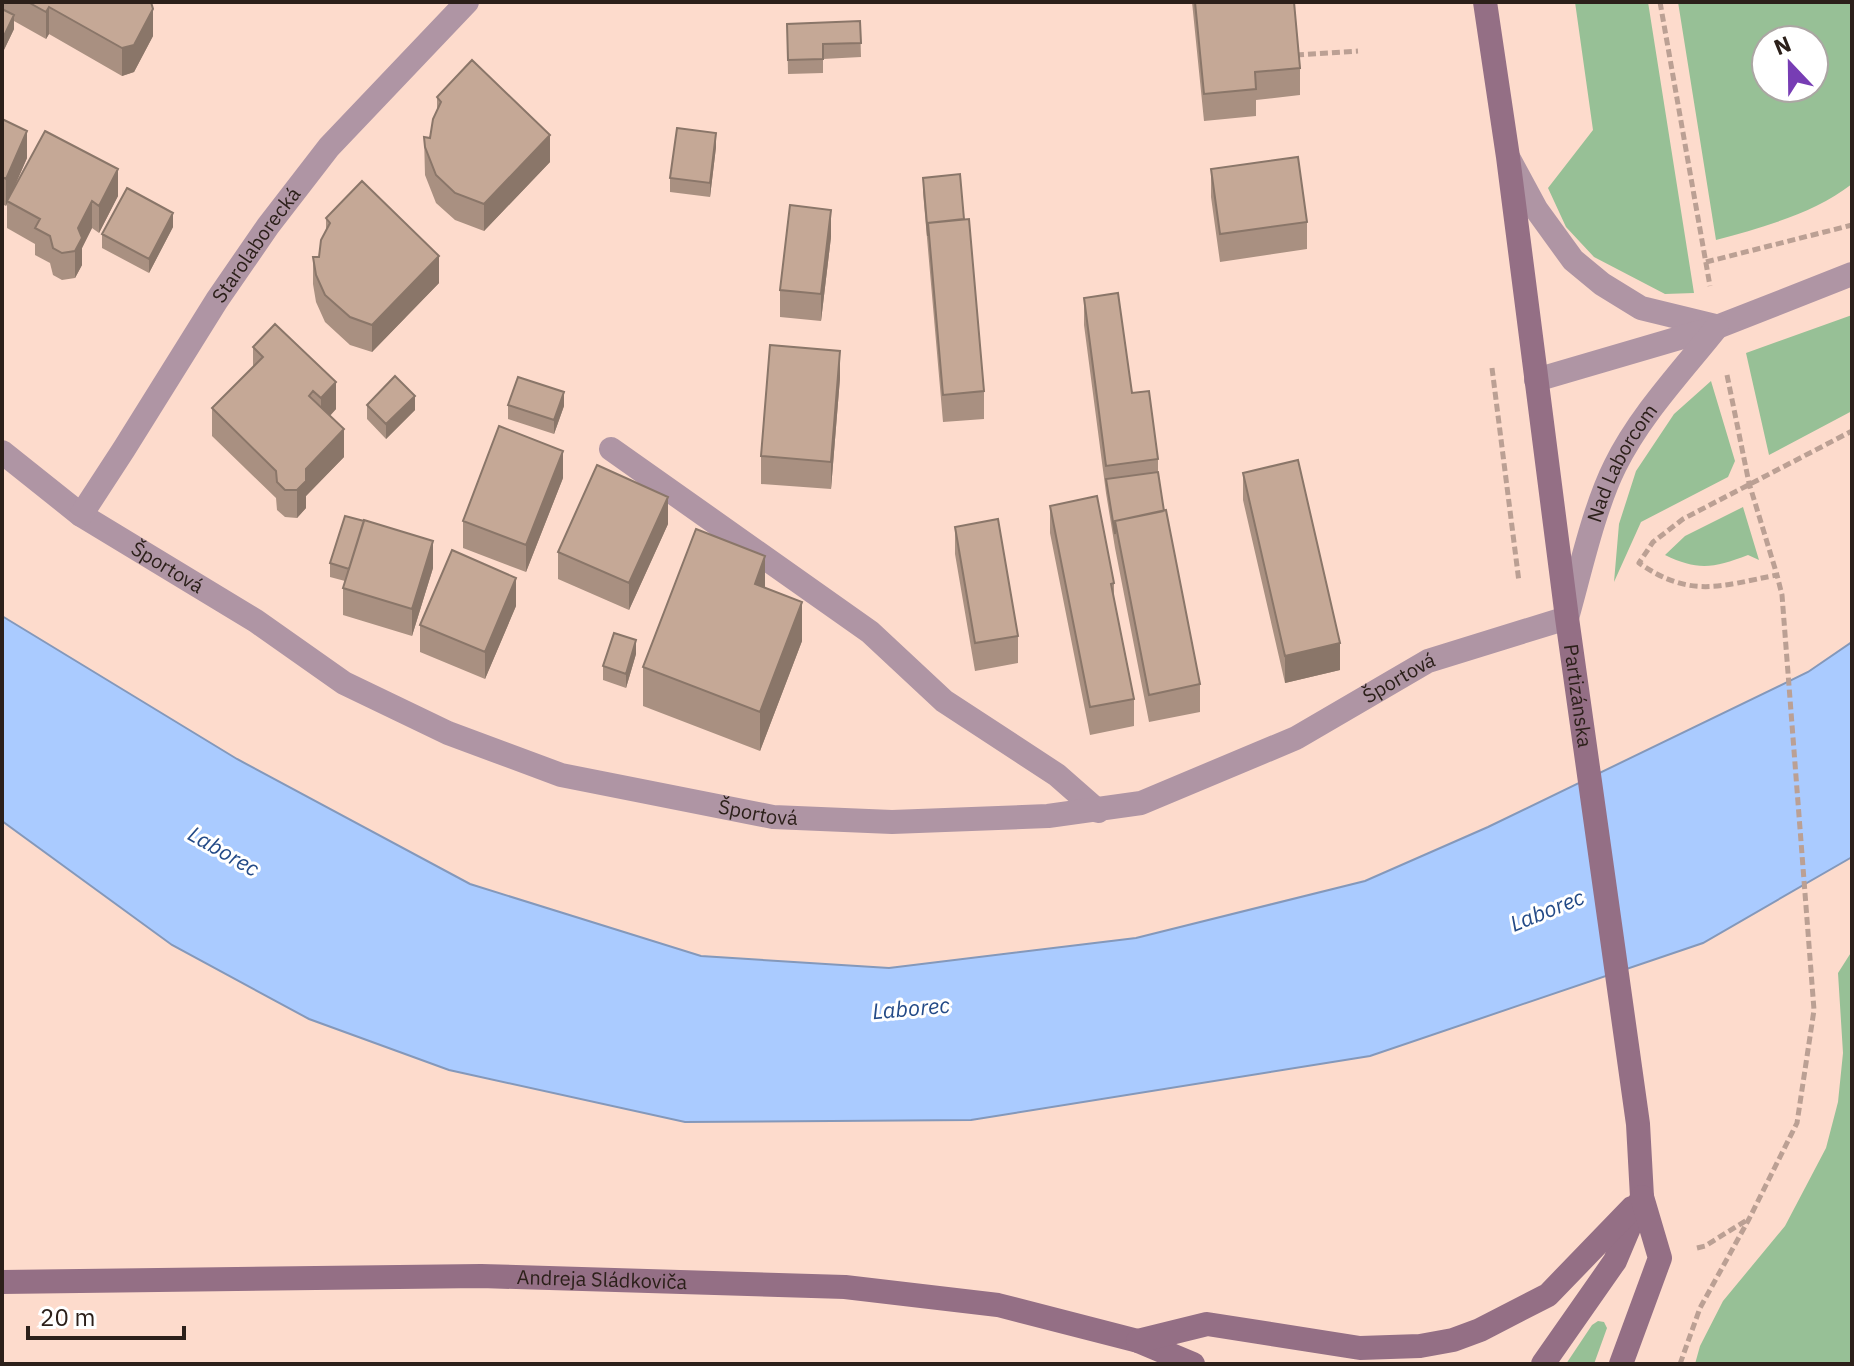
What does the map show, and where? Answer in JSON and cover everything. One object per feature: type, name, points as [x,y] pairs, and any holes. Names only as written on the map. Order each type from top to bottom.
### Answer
[{"type":"street","name":"Starolaborecká","points":[[81,515],[217,300],[268,226],[329,147],[467,2]]},
{"type":"street","name":"Partizánska","points":[[1485,2],[1638,1124],[1642,1197],[1615,1261],[1543,1364]]},
{"type":"street","points":[[1508,157],[1536,209],[1573,260],[1602,284],[1641,308],[1717,327]]},
{"type":"street","points":[[1536,380],[1717,327],[1852,274]]},
{"type":"street","name":"Nad Laborcom","points":[[1567,618],[1594,524],[1615,466],[1651,410],[1717,327]]},
{"type":"street","points":[[611,449],[870,632],[944,701],[1057,775],[1098,811]]},
{"type":"street","name":"Športová","points":[[2,452],[81,515],[256,621],[344,683],[448,733],[561,775],[773,817],[892,822],[1048,816],[1141,803],[1296,738],[1428,661],[1567,618]]},
{"type":"street","points":[[1138,1341],[1207,1324],[1360,1348],[1420,1346],[1453,1340],[1480,1330],[1548,1295],[1642,1197],[1660,1258],[1621,1364]]},
{"type":"street","name":"Andreja Sládkoviča","points":[[5,1283],[481,1276],[845,1287],[998,1305],[1138,1341],[1193,1364]]},
{"type":"path","points":[[1660,2],[1717,327],[1749,483],[1782,595],[1814,1010],[1797,1123],[1700,1308],[1680,1364]]},
{"type":"path","points":[[1296,55],[1358,51]]},
{"type":"path","points":[[1706,262],[1852,225]]},
{"type":"path","points":[[1777,575],[1711,588],[1680,586],[1639,563],[1653,542],[1673,527],[1749,483],[1852,431]]},
{"type":"path","points":[[1684,1250],[1705,1246],[1749,1219]]},
{"type":"green space","points":[[1575,2],[1648,2],[1694,293],[1665,294],[1594,257],[1566,227],[1548,188],[1593,130]]},
{"type":"green space","points":[[1678,2],[1852,2],[1852,184],[1821,204],[1716,240]]},
{"type":"green space","points":[[1852,315],[1852,411],[1769,455],[1746,353]]},
{"type":"green space","points":[[1711,381],[1735,461],[1728,477],[1641,522],[1614,582],[1619,524],[1636,471],[1674,414]]},
{"type":"green space","points":[[1743,507],[1759,560],[1748,555],[1706,566],[1687,564],[1665,555],[1685,536]]},
{"type":"green space","points":[[1852,951],[1852,1364],[1695,1364],[1700,1346],[1723,1301],[1785,1226],[1826,1148],[1838,1102],[1843,1053],[1838,973]]},
{"type":"green space","points":[[1598,1321],[1604,1322],[1607,1328],[1594,1364],[1566,1364],[1592,1325]]},
{"type":"water","name":"Laborec","points":[[2,616],[237,759],[470,884],[701,956],[889,968],[1136,938],[1365,881],[1488,827],[1808,672],[1852,642],[1852,857],[1703,943],[1370,1056],[971,1120],[685,1122],[449,1070],[309,1019],[172,945],[2,821]]},
{"type":"building","points":[[28,2],[151,2],[153,9],[134,45],[122,48],[49,7],[46,12]]},
{"type":"building","points":[[1195,2],[1294,2],[1300,68],[1255,72],[1256,89],[1204,94]]},
{"type":"building","points":[[2,9],[14,15],[2,40]]},
{"type":"building","points":[[860,21],[861,43],[823,44],[823,59],[788,60],[787,24]]},
{"type":"building","points":[[472,60],[550,135],[484,204],[455,193],[436,175],[424,137],[430,138],[433,119],[441,102],[437,97]]},
{"type":"building","points":[[2,119],[27,131],[6,179],[2,177]]},
{"type":"building","points":[[677,128],[716,133],[710,183],[670,178]]},
{"type":"building","points":[[45,131],[118,169],[99,206],[92,201],[78,228],[82,238],[75,251],[62,253],[53,248],[50,236],[35,228],[40,219],[7,201]]},
{"type":"building","points":[[1298,157],[1307,222],[1220,234],[1211,169]]},
{"type":"building","points":[[960,174],[964,219],[928,223],[928,236],[923,178]]},
{"type":"building","points":[[362,181],[439,256],[372,325],[350,317],[325,295],[316,275],[313,257],[319,257],[321,240],[330,223],[326,218]]},
{"type":"building","points":[[127,188],[173,213],[149,259],[102,234]]},
{"type":"building","points":[[790,205],[831,210],[821,294],[780,290]]},
{"type":"building","points":[[969,219],[984,391],[943,395],[928,223]]},
{"type":"building","points":[[1118,293],[1132,393],[1149,391],[1158,459],[1106,466],[1084,298]]},
{"type":"building","points":[[275,324],[336,382],[321,398],[313,391],[309,396],[344,429],[306,469],[306,481],[297,490],[285,490],[277,482],[276,471],[212,408],[263,357],[253,347]]},
{"type":"building","points":[[770,345],[840,351],[831,462],[761,456]]},
{"type":"building","points":[[395,376],[415,396],[386,424],[367,405]]},
{"type":"building","points":[[518,377],[564,392],[554,420],[508,405]]},
{"type":"building","points":[[499,426],[563,451],[526,545],[463,521]]},
{"type":"building","points":[[1298,460],[1340,643],[1285,656],[1243,473]]},
{"type":"building","points":[[597,465],[668,497],[629,583],[558,552]]},
{"type":"building","points":[[1158,472],[1164,511],[1115,521],[1115,534],[1106,479]]},
{"type":"building","points":[[1097,496],[1134,699],[1090,707],[1050,506]]},
{"type":"building","points":[[1166,510],[1200,684],[1149,695],[1115,521]]},
{"type":"building","points":[[345,516],[364,521],[349,569],[330,563]]},
{"type":"building","points":[[998,519],[1018,636],[975,643],[955,527]]},
{"type":"building","points":[[364,520],[433,541],[412,609],[343,588]]},
{"type":"building","points":[[696,529],[765,556],[755,584],[802,602],[760,712],[643,667]]},
{"type":"building","points":[[452,550],[516,578],[485,652],[420,625]]},
{"type":"building","points":[[614,633],[636,640],[626,674],[603,666]]}]
